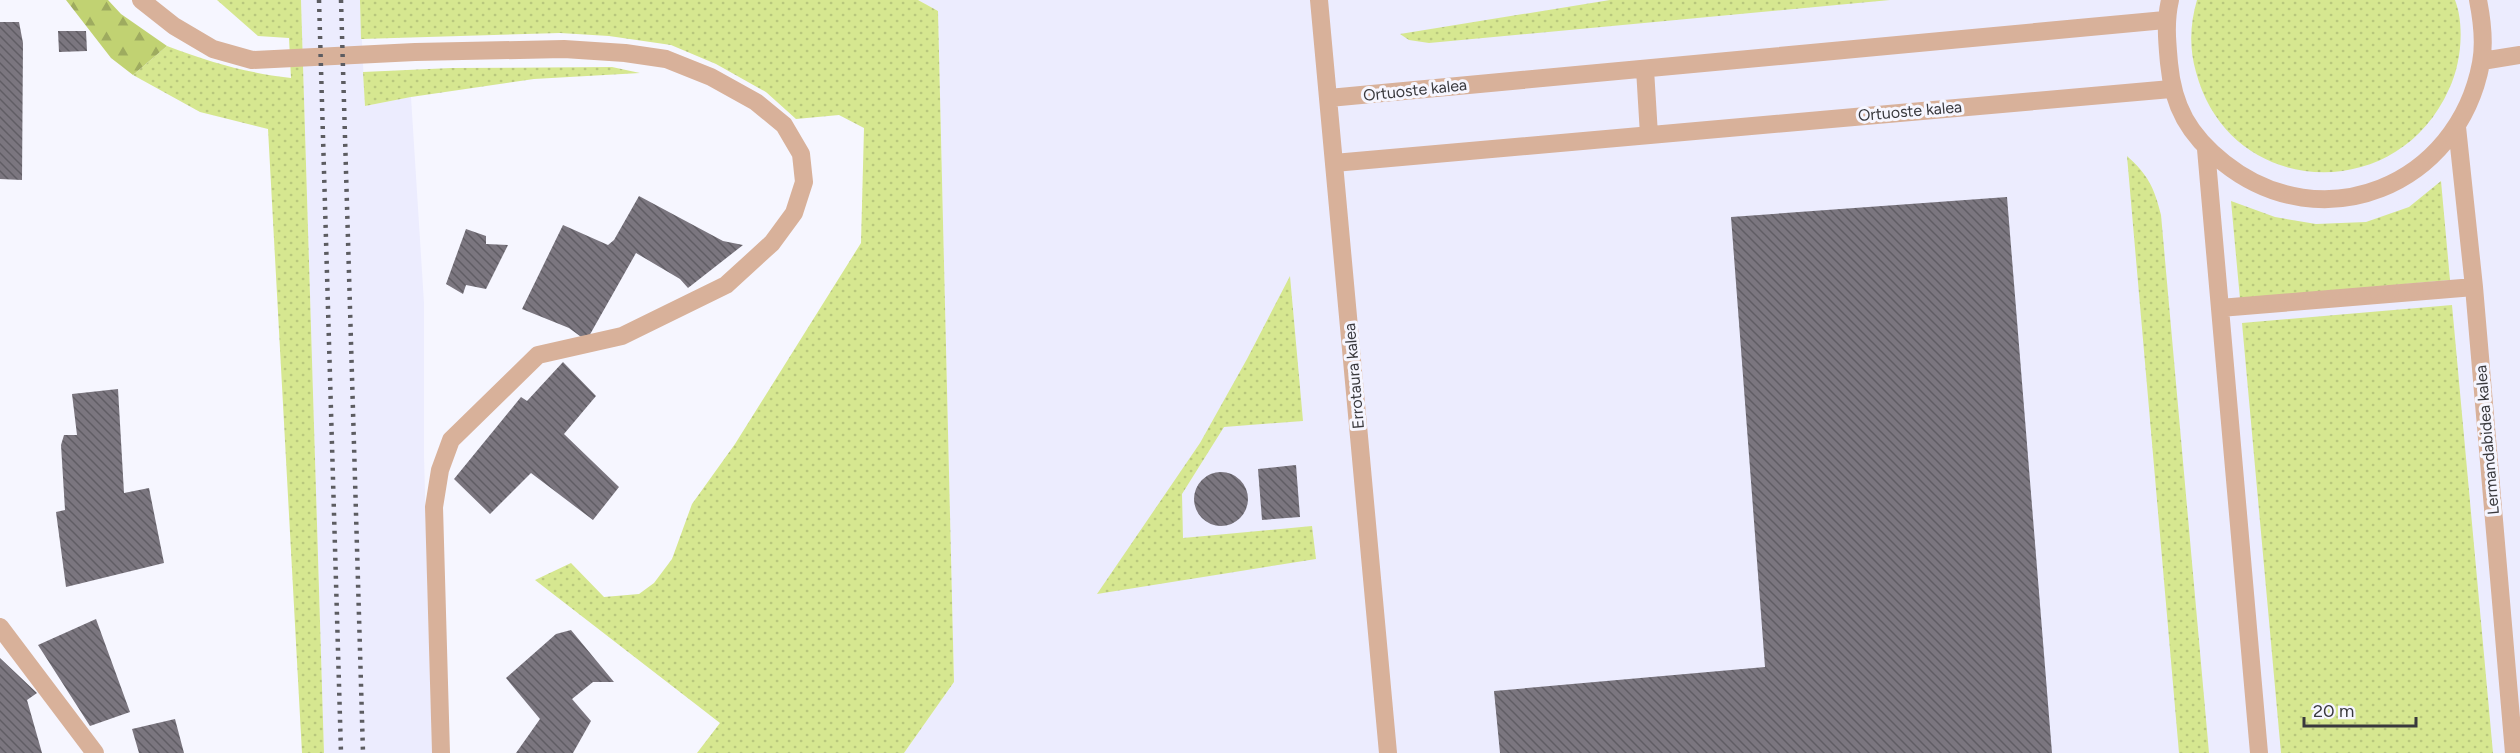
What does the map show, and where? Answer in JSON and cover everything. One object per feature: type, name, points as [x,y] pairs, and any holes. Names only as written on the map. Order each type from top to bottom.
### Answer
[{"type":"street","points":[[141,0],[174,26],[213,49],[252,60],[415,52],[564,50],[625,53],[666,59],[711,77],[756,102],[784,125],[801,154],[804,182],[794,213],[771,243],[726,285],[622,336],[538,355],[451,440],[440,470],[434,507],[441,753]]},
{"type":"street","name":"Errotaura kalea","points":[[1319,0],[1388,753]]},
{"type":"street","points":[[2170,0],[2165,20],[2171,89],[2192,131],[2206,149],[2244,178],[2289,196],[2337,199],[2384,188],[2425,164],[2457,127],[2473,96],[2482,61],[2482,25],[2478,0]]},
{"type":"street","name":"Ortuoste kalea","points":[[1329,98],[2165,20]]},
{"type":"street","points":[[2482,61],[2520,55]]},
{"type":"street","points":[[1645,69],[1650,135]]},
{"type":"street","name":"Ortuoste kalea","points":[[1334,163],[2171,89]]},
{"type":"street","name":"Lermandabidea kalea","points":[[2457,127],[2474,287],[2514,753]]},
{"type":"street","points":[[2206,149],[2259,753]]},
{"type":"street","points":[[2220,308],[2474,287]]},
{"type":"street","points":[[0,627],[95,753]]},
{"type":"shaded area","points":[[301,0],[360,0],[365,106],[411,97],[424,303],[424,456],[432,753],[324,753]]},
{"type":"shaded area","points":[[918,0],[2520,0],[2520,753],[904,753],[954,682],[938,11]]},
{"type":"green space","points":[[66,0],[108,0],[121,14],[167,46],[133,75],[111,58]]},
{"type":"green space","points":[[217,0],[301,0],[324,753],[302,753],[268,129],[200,112],[133,75],[167,46],[228,66],[291,78],[289,38],[258,36]]},
{"type":"green space","points":[[360,0],[918,0],[938,11],[954,682],[904,753],[697,753],[720,723],[535,580],[571,563],[604,597],[639,594],[654,583],[672,559],[692,504],[735,444],[861,243],[864,128],[839,115],[796,119],[766,92],[716,64],[671,45],[609,36],[560,33],[361,39]]},
{"type":"green space","points":[[1610,0],[1890,0],[1429,43],[1409,40],[1400,34]]},
{"type":"green space","points":[[2197,0],[2455,0],[2461,33],[2459,57],[2449,89],[2425,127],[2392,154],[2355,169],[2315,172],[2277,164],[2242,144],[2214,114],[2196,72],[2192,54],[2192,27]]},
{"type":"green space","points":[[612,67],[640,73],[534,79],[365,106],[363,72],[451,68]]},
{"type":"green space","points":[[2127,156],[2149,182],[2161,215],[2209,753],[2179,753]]},
{"type":"green space","points":[[2441,181],[2450,280],[2240,299],[2231,201],[2275,217],[2316,224],[2366,222],[2409,207]]},
{"type":"green space","points":[[1290,276],[1303,421],[1224,427],[1182,494],[1183,538],[1312,526],[1316,559],[1097,594],[1200,443]]},
{"type":"green space","points":[[2452,305],[2493,753],[2281,753],[2242,323]]},
{"type":"building","points":[[0,22],[19,22],[23,43],[22,180],[0,179]]},
{"type":"building","points":[[58,31],[86,31],[87,51],[59,52]]},
{"type":"building","points":[[639,196],[723,241],[743,245],[688,288],[680,279],[636,253],[588,338],[584,339],[569,328],[522,309],[563,225],[608,245],[614,240]]},
{"type":"building","points":[[2007,197],[2052,753],[1500,753],[1494,691],[1765,667],[1731,217]]},
{"type":"building","points":[[466,229],[486,236],[486,244],[508,245],[486,289],[466,285],[463,294],[446,284]]},
{"type":"building","points":[[563,362],[596,396],[564,434],[619,487],[593,520],[531,473],[490,514],[454,479],[521,397],[527,401]]},
{"type":"building","points":[[118,389],[124,493],[149,488],[164,563],[66,587],[56,512],[65,510],[61,445],[64,435],[77,435],[72,394]]},
{"type":"building","points":[[1296,465],[1300,517],[1262,520],[1258,469]]},
{"type":"building","points":[[1221,472],[1231,474],[1240,480],[1246,489],[1248,499],[1246,509],[1240,518],[1231,524],[1221,526],[1211,524],[1202,518],[1196,509],[1194,499],[1196,489],[1202,480],[1211,474]]},
{"type":"building","points":[[96,619],[130,712],[90,726],[38,645]]},
{"type":"building","points":[[571,630],[614,682],[593,682],[572,699],[591,721],[573,753],[516,753],[540,719],[506,678],[556,634]]},
{"type":"building","points":[[0,658],[37,693],[27,700],[42,753],[0,753]]},
{"type":"building","points":[[175,719],[184,753],[139,753],[132,729]]},
{"type":"railway","points":[[319,0],[341,753]]},
{"type":"railway","points":[[341,0],[363,753]]}]
